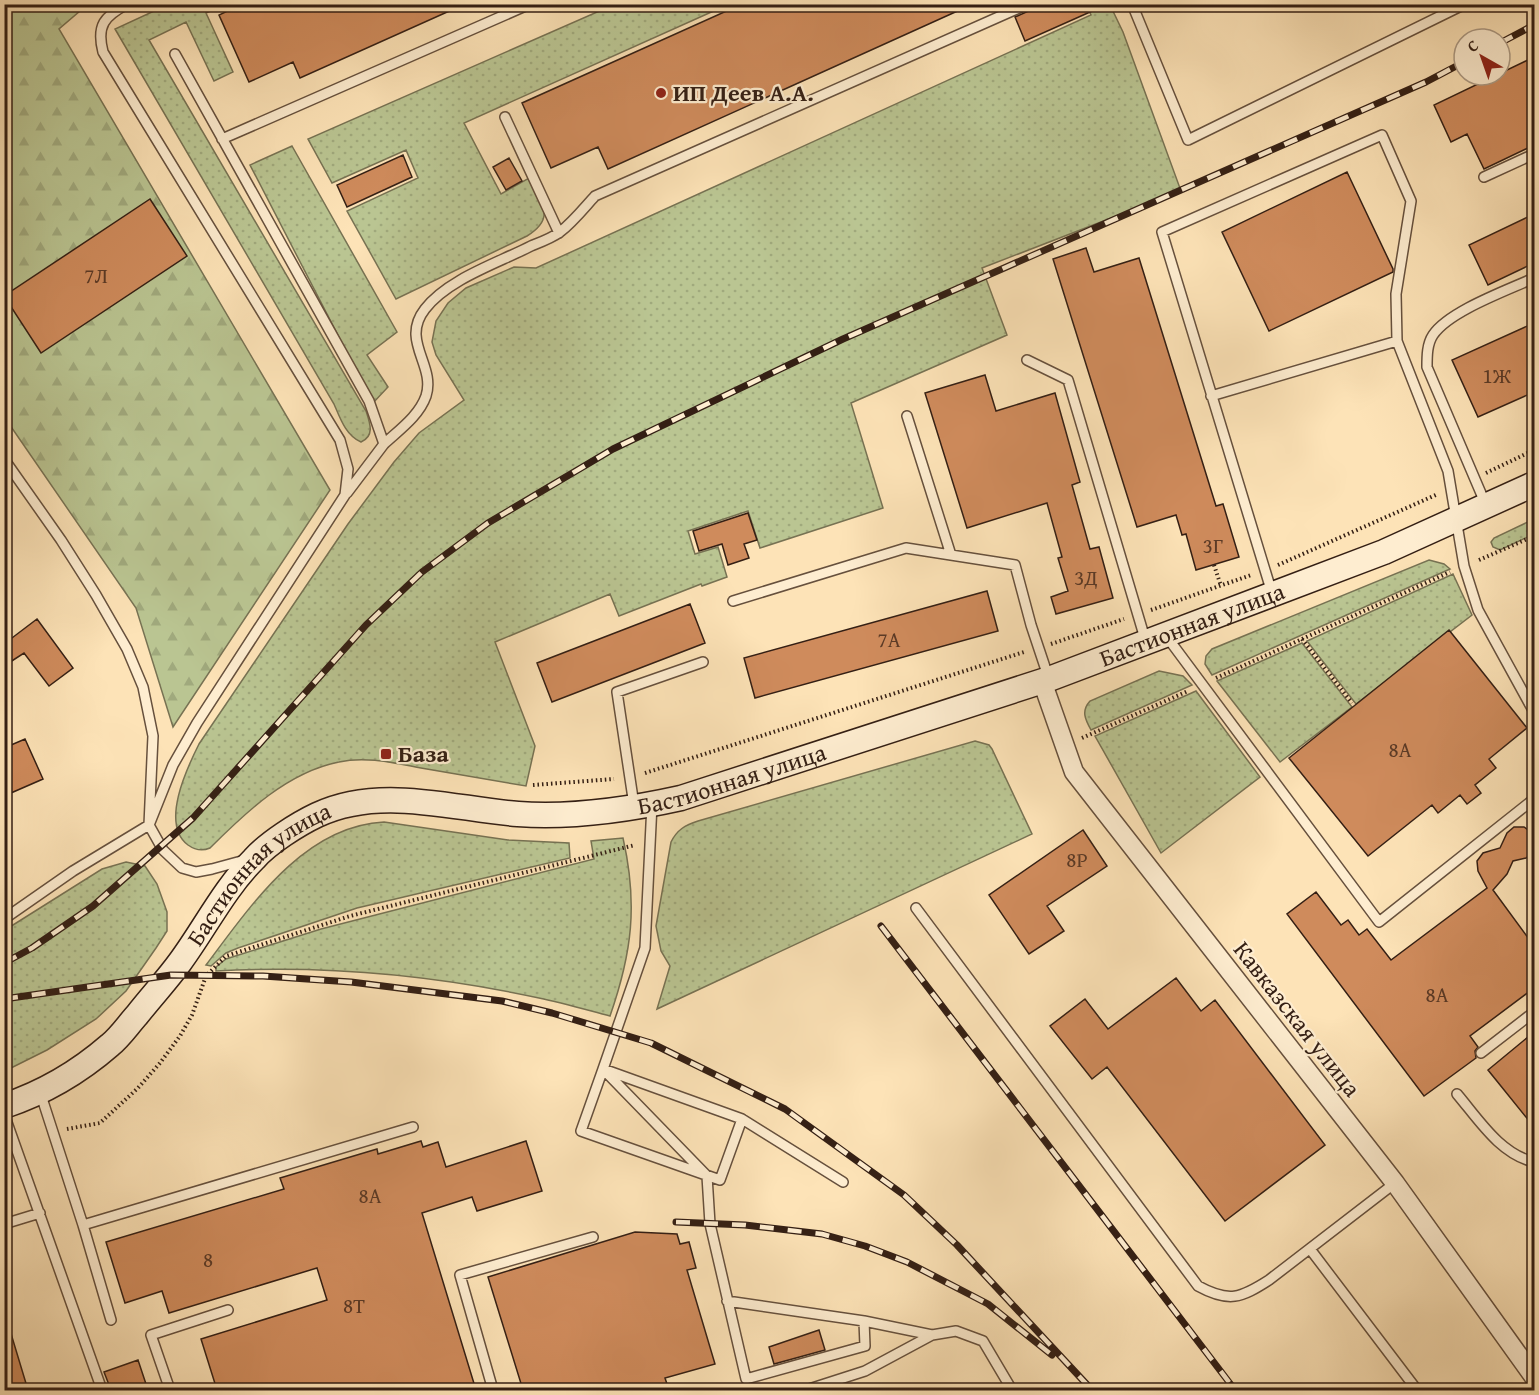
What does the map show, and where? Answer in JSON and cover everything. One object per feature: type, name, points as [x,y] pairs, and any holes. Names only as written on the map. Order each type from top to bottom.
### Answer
[{"type":"main road","name":"Бастионная улица","points":[[4,1106],[40,1092],[80,1069],[112,1044],[180,962],[232,885],[255,858],[281,838],[318,815],[359,802],[389,800],[520,814],[582,814],[644,806],[681,798],[1045,680],[1273,596],[1384,552],[1534,484]]},
{"type":"street","name":"Кавказская улица","points":[[1045,680],[1074,772],[1395,1184],[1534,1377]]},
{"type":"lane","points":[[128,4],[108,16],[101,28],[100,40],[103,52],[340,440],[348,469],[345,495]]},
{"type":"lane","points":[[222,139],[530,4]]},
{"type":"lane","points":[[4,919],[73,871],[149,825],[172,765],[345,495],[384,444],[418,411],[426,396],[428,385],[415,337],[424,310],[435,299],[454,284],[559,233],[595,196],[1028,4]]},
{"type":"lane","points":[[1132,4],[1188,140],[1465,4]]},
{"type":"lane","points":[[175,54],[369,401],[384,444]]},
{"type":"lane","points":[[505,117],[559,233]]},
{"type":"lane","points":[[1273,596],[1162,232],[1382,135],[1411,201],[1396,294],[1397,341],[1448,471],[1464,566],[1478,610],[1534,712]]},
{"type":"lane","points":[[1484,177],[1534,154]]},
{"type":"lane","points":[[1486,506],[1427,367],[1427,352],[1431,337],[1451,317],[1534,278]]},
{"type":"lane","points":[[1211,396],[1397,341]]},
{"type":"lane","points":[[1027,360],[1068,380],[1156,638],[1202,685],[1379,922],[1534,799]]},
{"type":"lane","points":[[906,416],[951,555]]},
{"type":"lane","points":[[4,459],[61,540],[96,595],[127,649],[143,687],[153,736],[149,825],[163,850],[182,868],[196,872],[255,858]]},
{"type":"lane","points":[[733,601],[906,548],[1016,565],[1045,680]]},
{"type":"lane","points":[[704,662],[617,692],[650,841],[645,948],[580,1131],[720,1180],[742,1119]]},
{"type":"lane","points":[[916,909],[1198,1286],[1215,1295],[1234,1297],[1252,1292],[1395,1184]]},
{"type":"lane","points":[[1481,1053],[1534,1012]]},
{"type":"lane","points":[[603,1069],[742,1119],[843,1182]]},
{"type":"lane","points":[[603,1069],[707,1176],[710,1224],[746,1379],[865,1346],[864,1322]]},
{"type":"lane","points":[[40,1092],[111,1320]]},
{"type":"lane","points":[[1457,1094],[1495,1140],[1519,1157],[1534,1162]]},
{"type":"lane","points":[[4,1114],[102,1390]]},
{"type":"lane","points":[[83,1226],[413,1127]]},
{"type":"lane","points":[[4,1224],[40,1214]]},
{"type":"lane","points":[[493,1390],[460,1275],[592,1237]]},
{"type":"lane","points":[[1310,1249],[1417,1390]]},
{"type":"lane","points":[[727,1301],[932,1335],[956,1332],[983,1341],[1012,1390]]},
{"type":"lane","points":[[170,1390],[151,1335],[228,1310]]},
{"type":"lane","points":[[806,1390],[865,1371],[932,1335]]},
{"type":"path","points":[[1065,745],[1534,536]]},
{"type":"path","points":[[1214,565],[1221,586]]},
{"type":"path","points":[[1302,639],[1352,703]]},
{"type":"path","points":[[53,1132],[100,1123],[138,1088],[160,1064],[180,1036],[192,1015],[206,976],[226,956],[350,916],[650,841]]},
{"type":"green space","points":[[4,5],[87,5],[59,29],[330,490],[173,727],[136,608],[5,418]]},
{"type":"green space","points":[[167,5],[224,5],[206,13],[233,72],[214,81],[186,22],[149,40],[366,411],[370,433],[361,442],[351,436],[344,426],[334,404],[115,29]]},
{"type":"green space","points":[[613,5],[727,5],[464,123],[501,194],[529,178],[542,203],[544,216],[542,223],[527,236],[396,299],[347,211],[418,178],[406,150],[332,183],[308,139]]},
{"type":"green space","points":[[1086,5],[1110,5],[1123,32],[1181,191],[982,268],[1007,335],[851,403],[883,508],[760,548],[748,511],[688,531],[695,554],[718,547],[727,577],[702,586],[701,584],[619,616],[610,594],[495,642],[535,746],[526,786],[380,761],[349,760],[320,767],[285,784],[253,808],[210,848],[199,850],[188,845],[180,836],[176,824],[176,810],[183,781],[199,744],[348,524],[394,462],[419,433],[464,400],[436,355],[432,342],[436,321],[448,303],[466,288],[514,267],[536,268],[1091,15]]},
{"type":"green space","points":[[292,146],[397,332],[367,355],[388,387],[373,403],[250,165]]},
{"type":"green space","points":[[1534,519],[1534,534],[1500,550],[1493,547],[1491,542],[1494,538]]},
{"type":"green space","points":[[1429,560],[1444,564],[1450,569],[1212,675],[1205,664],[1206,656],[1212,649]]},
{"type":"green space","points":[[1453,574],[1472,615],[1356,704],[1307,641]]},
{"type":"green space","points":[[1302,643],[1352,707],[1280,762],[1217,681]]},
{"type":"green space","points":[[1159,671],[1183,676],[1192,685],[1091,730],[1085,715],[1090,701]]},
{"type":"green space","points":[[1196,691],[1260,777],[1161,853],[1095,736]]},
{"type":"green space","points":[[975,741],[989,745],[992,749],[1032,834],[657,1009],[670,966],[661,951],[656,926],[671,842],[682,828],[698,821]]},
{"type":"green space","points":[[384,822],[508,840],[569,843],[570,858],[357,908],[238,948],[226,953],[211,966],[206,965],[260,895],[304,854],[328,838],[355,827]]},
{"type":"green space","points":[[623,838],[630,885],[630,928],[623,971],[610,1016],[499,990],[419,978],[298,969],[216,971],[216,967],[226,959],[321,929],[594,859],[591,841]]},
{"type":"green space","points":[[126,862],[145,866],[157,884],[167,912],[167,931],[126,991],[96,1019],[47,1050],[5,1071],[5,930],[102,869]]},
{"type":"building","points":[[242,4],[465,4],[300,78],[293,62],[249,82],[219,15]]},
{"type":"building","name":"ИП Деев А.А.","points":[[742,4],[973,4],[608,169],[598,147],[551,168],[522,103]]},
{"type":"building","points":[[1035,4],[1108,4],[1025,41],[1015,17],[1031,10]]},
{"type":"building","points":[[1534,57],[1534,145],[1484,169],[1467,134],[1451,142],[1434,105],[1472,87],[1512,87],[1512,68]]},
{"type":"building","points":[[403,155],[412,177],[347,207],[337,185]]},
{"type":"building","points":[[509,158],[522,181],[506,190],[493,167]]},
{"type":"building","points":[[1347,172],[1393,272],[1269,331],[1222,232]]},
{"type":"building","points":[[150,199],[187,256],[41,353],[4,296]]},
{"type":"building","points":[[1534,214],[1534,263],[1488,285],[1469,245]]},
{"type":"building","points":[[1086,248],[1094,272],[1139,258],[1216,506],[1223,504],[1239,557],[1196,570],[1186,534],[1182,535],[1176,515],[1137,527],[1053,259]]},
{"type":"building","points":[[1534,323],[1534,392],[1478,417],[1452,360]]},
{"type":"building","points":[[985,375],[996,411],[1055,393],[1080,482],[1072,485],[1090,549],[1099,547],[1113,598],[1056,614],[1051,597],[1068,591],[1058,558],[1062,557],[1047,503],[967,528],[925,393]]},
{"type":"building","points":[[748,513],[757,540],[744,544],[749,558],[728,565],[722,544],[699,551],[693,531]]},
{"type":"building","points":[[987,591],[998,631],[755,698],[744,658]]},
{"type":"building","points":[[690,604],[705,643],[552,702],[537,663]]},
{"type":"building","points":[[37,619],[73,668],[49,686],[24,653],[4,666],[4,644]]},
{"type":"building","points":[[1449,630],[1527,728],[1489,759],[1496,768],[1475,785],[1481,793],[1467,804],[1460,795],[1438,813],[1432,805],[1368,856],[1289,758]]},
{"type":"building","points":[[25,739],[43,779],[4,796],[4,748]]},
{"type":"building","points":[[1514,827],[1524,827],[1534,834],[1534,851],[1526,858],[1513,861],[1507,874],[1493,890],[1534,946],[1534,988],[1470,1036],[1478,1047],[1475,1051],[1476,1058],[1424,1096],[1287,914],[1316,892],[1341,925],[1348,920],[1359,935],[1367,929],[1391,960],[1487,888],[1478,871],[1477,861],[1483,853],[1500,848],[1507,833]]},
{"type":"building","points":[[1083,830],[1107,866],[1047,906],[1064,931],[1029,954],[989,895]]},
{"type":"building","points":[[1176,978],[1201,1011],[1215,1000],[1325,1145],[1225,1221],[1107,1067],[1092,1079],[1050,1026],[1085,999],[1108,1029]]},
{"type":"building","points":[[1534,1032],[1534,1127],[1488,1070]]},
{"type":"building","points":[[421,1141],[423,1147],[438,1142],[446,1167],[526,1141],[542,1191],[477,1211],[472,1197],[422,1213],[476,1390],[217,1390],[201,1339],[327,1300],[317,1268],[169,1313],[162,1291],[125,1303],[106,1242],[284,1189],[280,1178],[377,1149],[378,1154]]},
{"type":"building","points":[[635,1232],[677,1234],[680,1244],[689,1242],[696,1268],[687,1270],[715,1364],[665,1378],[669,1390],[523,1390],[488,1277]]},
{"type":"building","points":[[4,1327],[9,1327],[28,1390],[4,1390]]},
{"type":"building","points":[[819,1330],[825,1350],[774,1364],[769,1347]]},
{"type":"building","points":[[138,1360],[148,1390],[111,1390],[104,1372]]},
{"type":"railway","points":[[1512,37],[1534,25]]},
{"type":"railway","points":[[4,963],[32,948],[93,906],[193,818],[366,625],[422,572],[488,523],[613,449],[843,339],[1426,82],[1452,68]]},
{"type":"railway","points":[[881,926],[1235,1390]]},
{"type":"railway","points":[[4,999],[171,975],[263,976],[351,982],[502,1001],[552,1013],[651,1043],[785,1109],[904,1195],[957,1245],[1092,1390]]},
{"type":"railway","points":[[676,1222],[745,1225],[822,1234],[865,1246],[907,1262],[988,1304],[1052,1355]]},
{"type":"place","name":"ИП Деев А.А.","points":[[661,93]]},
{"type":"place","name":"База","points":[[386,754]]}]
